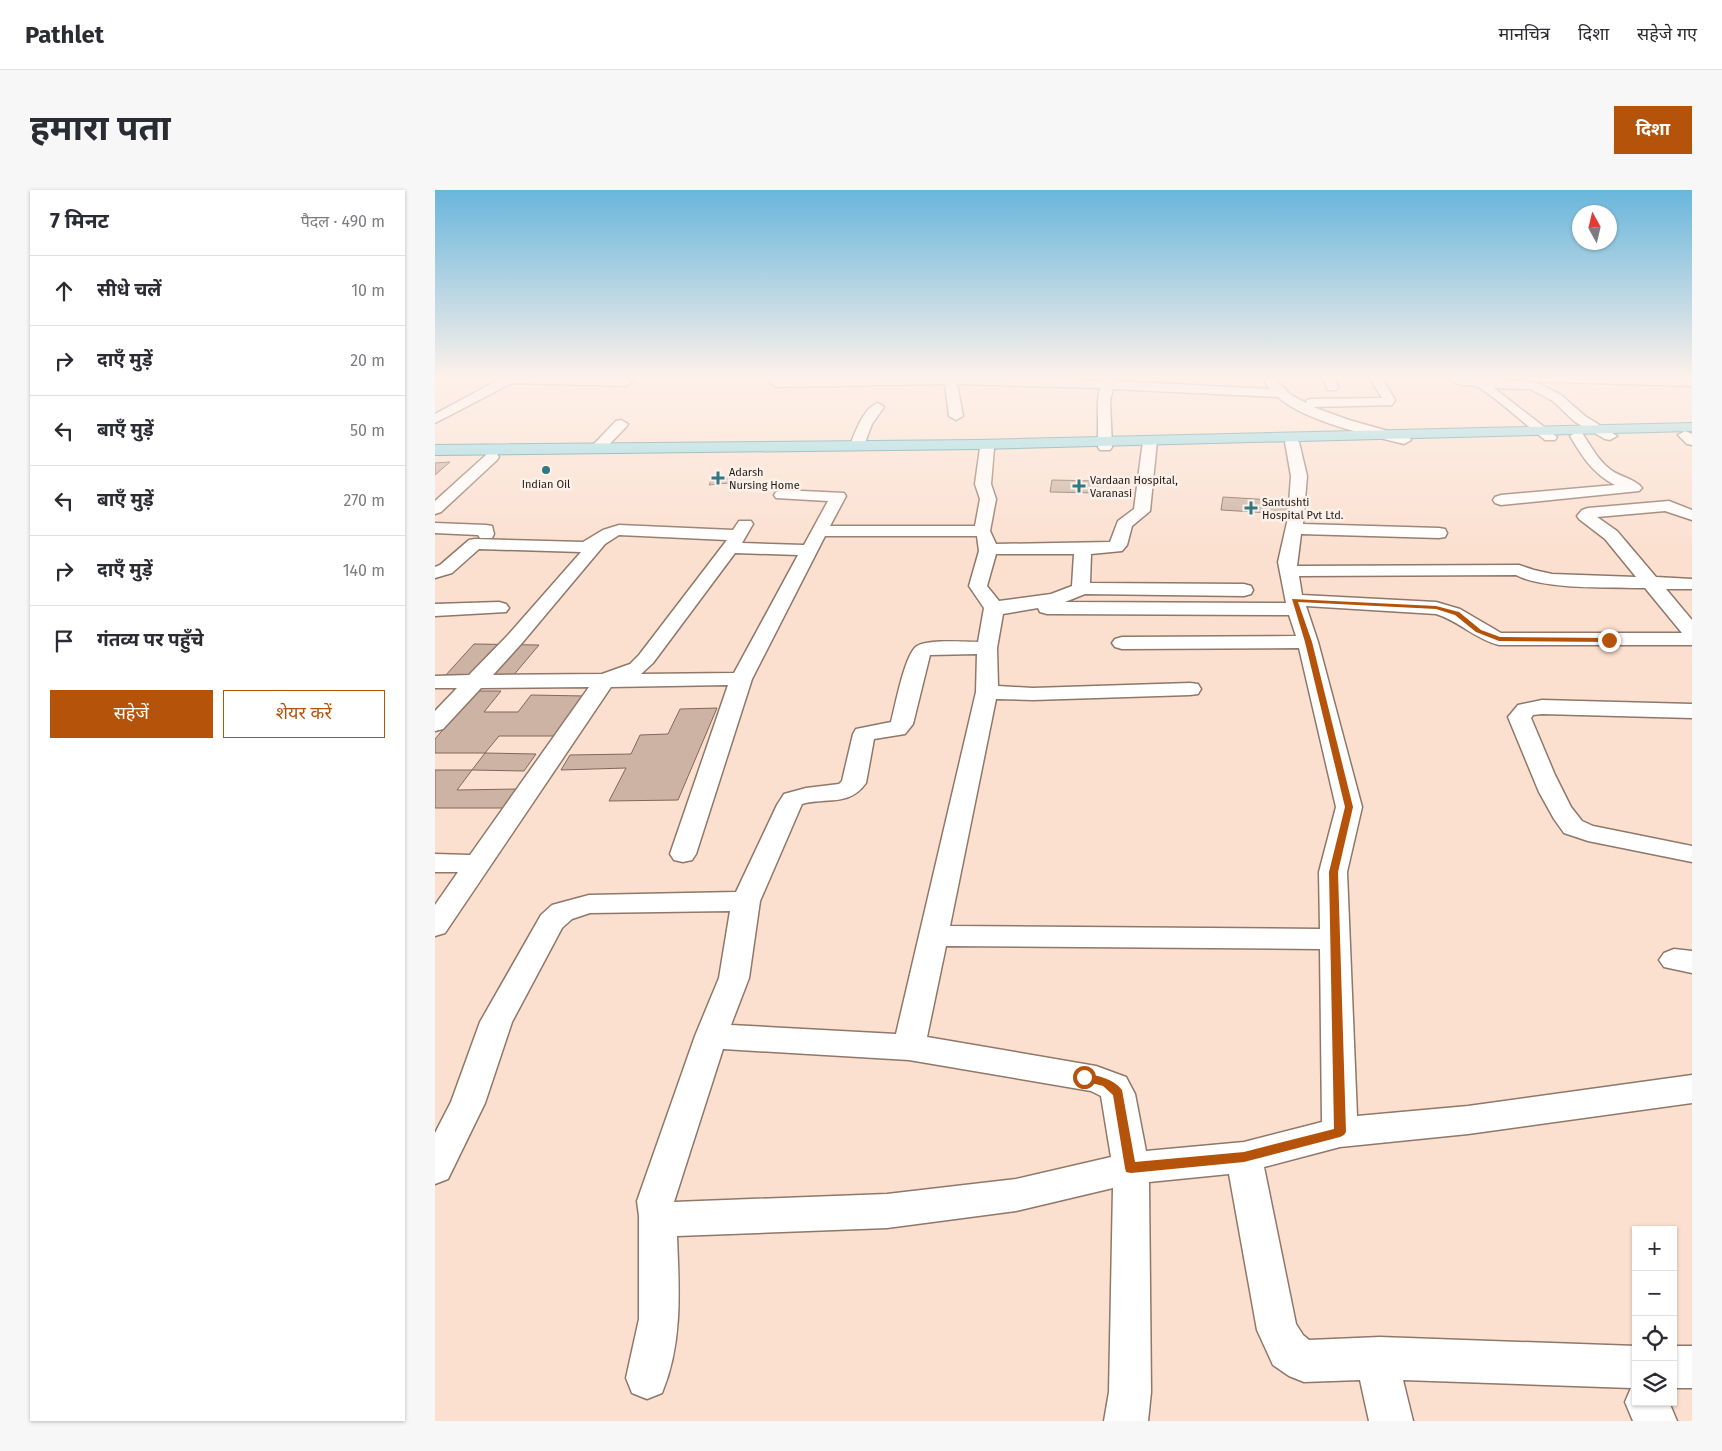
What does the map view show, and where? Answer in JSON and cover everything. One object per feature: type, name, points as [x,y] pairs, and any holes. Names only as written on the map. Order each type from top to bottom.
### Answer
[{"type":"main road","points":[[1150,444],[1374,434]]},
{"type":"main road","points":[[1388,434],[1404,436]]},
{"type":"main road","points":[[435,450],[597,450],[857,445],[1292,442],[1477,434]]},
{"type":"main road","points":[[1560,434],[1577,436],[1587,434]]},
{"type":"main road","points":[[435,457],[987,448],[1105,444]]},
{"type":"street","points":[[597,450],[611,434]]},
{"type":"street","points":[[857,445],[861,434]]},
{"type":"street","points":[[1105,434],[1105,444]]},
{"type":"street","points":[[1577,436],[1592,461],[1605,475],[1692,516]]},
{"type":"street","points":[[1292,442],[1299,476],[1294,529],[1287,562],[1295,604],[1308,642],[1349,807],[1333,872],[1340,1132]]},
{"type":"street","points":[[988,549],[1115,548],[1118,545],[1124,524],[1140,514],[1150,444]]},
{"type":"street","points":[[909,1047],[987,692],[987,648],[994,608],[978,586],[988,549],[988,540],[983,531],[988,499],[983,484],[987,448]]},
{"type":"street","points":[[435,508],[492,456]]},
{"type":"street","points":[[1501,500],[1633,488]]},
{"type":"street","points":[[683,854],[741,679],[838,496],[781,495]]},
{"type":"street","points":[[1692,506],[1669,506],[1585,515],[1611,535],[1652,583],[1686,617],[1692,632]]},
{"type":"street","points":[[435,528],[486,530],[485,534]]},
{"type":"street","points":[[1294,529],[1439,533]]},
{"type":"street","points":[[435,724],[515,639],[607,533],[619,530],[738,536],[808,550]]},
{"type":"street","points":[[819,531],[983,531]]},
{"type":"street","points":[[485,534],[583,547],[597,544]]},
{"type":"street","points":[[435,573],[446,570],[485,534]]},
{"type":"street","points":[[435,926],[605,680],[637,668],[738,536]]},
{"type":"street","points":[[1081,588],[1083,549]]},
{"type":"street","points":[[1289,570],[1519,570],[1534,576],[1553,579],[1692,584]]},
{"type":"street","points":[[994,608],[1010,604],[1052,600],[1081,588],[1244,590]]},
{"type":"street","points":[[994,608],[1295,604],[1436,608],[1457,614],[1479,631],[1499,639],[1692,639]]},
{"type":"street","points":[[435,610],[499,608]]},
{"type":"street","points":[[1122,643],[1308,642]]},
{"type":"street","points":[[647,1378],[659,1320],[658,1216],[655,1201],[711,1036],[734,978],[746,901],[793,799],[846,791],[853,783],[864,734],[871,731],[897,729],[903,724],[919,656],[923,651],[931,649],[987,648]]},
{"type":"street","points":[[435,682],[741,679]]},
{"type":"street","points":[[987,692],[1033,694],[1190,689]]},
{"type":"street","points":[[1692,711],[1542,707],[1526,710],[1519,717],[1563,816],[1574,827],[1587,833],[1692,854]]},
{"type":"street","points":[[435,863],[478,864]]},
{"type":"street","points":[[435,1168],[468,1103],[497,1022],[551,922],[562,912],[589,904],[746,901]]},
{"type":"street","points":[[934,936],[1335,939]]},
{"type":"street","points":[[711,1036],[909,1047],[1105,1082],[1114,1087],[1118,1094],[1131,1168],[1130,1392],[1126,1421]]},
{"type":"street","points":[[658,1216],[670,1219],[692,1220],[887,1211],[1015,1195],[1131,1168],[1244,1157],[1340,1132],[1468,1120],[1692,1089]]},
{"type":"street","points":[[1244,1157],[1277,1330],[1288,1350],[1304,1361],[1380,1358],[1632,1379]]},
{"type":"street","points":[[1380,1358],[1383,1385],[1391,1421]]},
{"type":"street","points":[[1677,1367],[1692,1367]]},
{"type":"street","points":[[1649,1406],[1655,1421]]},
{"type":"building","points":[[450,462],[435,475],[435,463]]},
{"type":"building","points":[[738,475],[734,485],[728,486],[729,483],[709,485],[713,476]]},
{"type":"building","points":[[1052,480],[1098,481],[1097,493],[1050,492]]},
{"type":"building","points":[[1223,497],[1289,501],[1289,514],[1221,510]]},
{"type":"building","points":[[474,644],[539,645],[512,677],[445,676]]},
{"type":"building","points":[[476,691],[501,691],[484,712],[518,712],[531,695],[584,696],[555,736],[499,736],[485,753],[435,753],[435,739]]},
{"type":"building","points":[[717,708],[678,800],[609,801],[626,768],[561,770],[570,755],[631,754],[640,735],[668,734],[680,709]]},
{"type":"building","points":[[485,753],[536,754],[524,771],[472,770]]},
{"type":"building","points":[[435,770],[472,770],[457,790],[518,789],[506,808],[435,808]]},
{"type":"place","name":"Indian Oil","points":[[546,470]]},
{"type":"place","name":"Adarsh Nursing Home","points":[[718,478]]},
{"type":"place","name":"Vardaan Hospital, Varanasi","points":[[1079,486]]},
{"type":"place","name":"Santushti Hospital Pvt Ltd.","points":[[1251,508]]},
{"type":"route","points":[[1084,1077],[1105,1082],[1114,1087],[1118,1094],[1131,1168],[1244,1157],[1340,1132],[1333,872],[1349,807],[1308,642],[1294,600],[1409,606],[1447,610],[1457,614],[1479,631],[1499,639],[1609,640]]}]
